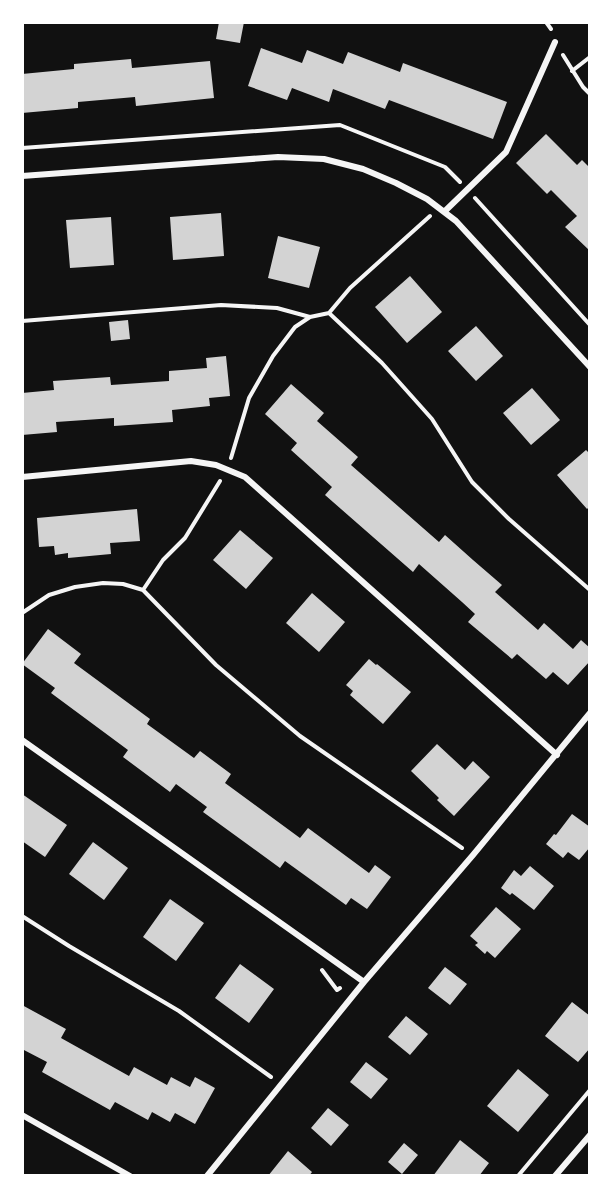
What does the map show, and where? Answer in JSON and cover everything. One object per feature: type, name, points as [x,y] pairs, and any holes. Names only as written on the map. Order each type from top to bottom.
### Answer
[{"type":"street","points":[[442,209],[506,152],[555,42]]},
{"type":"street","points":[[22,176],[300,157],[324,159],[363,170],[403,187],[442,209],[482,247],[590,367]]},
{"type":"street","points":[[22,477],[191,461],[228,468],[258,487],[556,754]]},
{"type":"street","points":[[207,1176],[364,982],[590,713]]},
{"type":"street","points":[[22,740],[364,982]]},
{"type":"street","points":[[22,1115],[130,1176]]},
{"type":"street","points":[[555,1176],[590,1135]]},
{"type":"path","points":[[546,22],[572,71],[590,94]]},
{"type":"path","points":[[572,71],[590,57]]},
{"type":"path","points":[[143,590],[163,560],[185,538],[228,468],[249,399],[273,356],[296,327],[310,317],[329,313],[350,288],[442,209]]},
{"type":"path","points":[[22,321],[221,305],[277,308],[310,317]]},
{"type":"path","points":[[329,313],[382,363],[432,419],[472,482],[509,519],[590,590]]},
{"type":"path","points":[[22,613],[49,595],[75,587],[103,583],[123,584],[143,590],[216,664],[300,736],[473,855]]},
{"type":"path","points":[[22,916],[179,1011],[282,1084]]},
{"type":"path","points":[[518,1176],[590,1090]]},
{"type":"building","points":[[219,22],[244,22],[240,43],[216,39]]},
{"type":"building","points":[[261,48],[302,63],[307,50],[343,64],[348,52],[400,72],[403,63],[507,102],[493,139],[389,100],[385,109],[333,89],[329,102],[292,88],[287,100],[248,86]]},
{"type":"building","points":[[131,59],[132,68],[210,61],[214,98],[136,106],[135,97],[78,102],[78,108],[22,113],[22,74],[74,69],[74,64]]},
{"type":"building","points":[[546,134],[577,165],[582,160],[590,168],[590,251],[565,227],[577,216],[551,190],[547,194],[516,163]]},
{"type":"building","points":[[221,213],[224,256],[173,260],[170,217]]},
{"type":"building","points":[[111,217],[114,265],[70,268],[66,220]]},
{"type":"building","points":[[278,236],[320,247],[309,288],[268,278]]},
{"type":"building","points":[[410,276],[442,312],[407,343],[375,307]]},
{"type":"building","points":[[128,320],[130,339],[111,341],[109,322]]},
{"type":"building","points":[[476,326],[503,356],[476,381],[448,351]]},
{"type":"building","points":[[226,356],[230,396],[209,398],[210,406],[172,410],[173,422],[114,426],[114,418],[56,422],[57,432],[22,435],[22,393],[54,390],[53,381],[110,377],[111,385],[169,381],[169,371],[207,368],[206,358]]},
{"type":"building","points":[[291,384],[324,413],[317,421],[358,457],[351,465],[439,542],[445,535],[502,585],[495,592],[538,630],[544,623],[573,649],[581,640],[590,648],[590,661],[568,685],[553,672],[546,679],[517,654],[512,659],[468,622],[475,614],[419,564],[413,572],[325,495],[332,487],[291,450],[297,443],[265,414]]},
{"type":"building","points":[[532,388],[560,420],[531,445],[503,413]]},
{"type":"building","points":[[586,450],[590,454],[590,506],[587,509],[557,475]]},
{"type":"building","points":[[137,509],[140,541],[110,543],[111,554],[68,558],[68,553],[55,555],[54,546],[39,547],[37,518]]},
{"type":"building","points":[[240,530],[273,558],[246,589],[213,560]]},
{"type":"building","points":[[312,593],[345,622],[319,652],[286,623]]},
{"type":"building","points":[[48,629],[81,654],[74,663],[150,719],[147,724],[194,758],[200,751],[231,774],[225,783],[300,838],[308,828],[369,873],[375,865],[391,877],[367,909],[351,898],[346,905],[285,861],[280,868],[203,812],[207,807],[176,784],[170,792],[123,757],[128,750],[51,693],[55,688],[22,664]]},
{"type":"building","points":[[369,659],[411,692],[383,724],[350,695],[353,691],[346,685]]},
{"type":"building","points":[[437,744],[465,770],[473,761],[490,777],[454,816],[411,771]]},
{"type":"building","points":[[22,794],[67,825],[45,857],[22,841]]},
{"type":"building","points":[[572,814],[590,827],[590,847],[579,860],[568,852],[563,858],[546,844]]},
{"type":"building","points":[[93,842],[128,868],[104,900],[69,874]]},
{"type":"building","points":[[530,866],[554,886],[534,910],[512,893],[510,895],[501,888],[514,870],[521,876]]},
{"type":"building","points":[[170,899],[204,923],[176,961],[143,937]]},
{"type":"building","points":[[496,907],[521,929],[495,958],[487,951],[485,954],[475,945],[478,943],[470,936]]},
{"type":"building","points":[[240,964],[274,989],[249,1023],[215,998]]},
{"type":"building","points":[[445,967],[467,984],[450,1005],[428,988]]},
{"type":"building","points":[[572,1002],[590,1016],[590,1048],[578,1062],[545,1036]]},
{"type":"building","points":[[22,1005],[66,1029],[61,1038],[129,1076],[134,1067],[167,1085],[171,1077],[190,1087],[195,1077],[215,1088],[195,1124],[175,1113],[170,1122],[152,1112],[148,1120],[115,1102],[110,1110],[42,1072],[47,1062],[22,1049]]},
{"type":"building","points":[[406,1016],[428,1034],[410,1055],[388,1037]]},
{"type":"building","points":[[366,1062],[388,1079],[371,1099],[350,1082]]},
{"type":"building","points":[[518,1069],[549,1095],[518,1132],[487,1106]]},
{"type":"building","points":[[328,1108],[349,1125],[331,1146],[311,1128]]},
{"type":"building","points":[[460,1140],[489,1163],[479,1176],[433,1176]]},
{"type":"building","points":[[404,1143],[418,1155],[402,1174],[388,1162]]},
{"type":"building","points":[[288,1151],[312,1172],[309,1176],[268,1176]]}]
